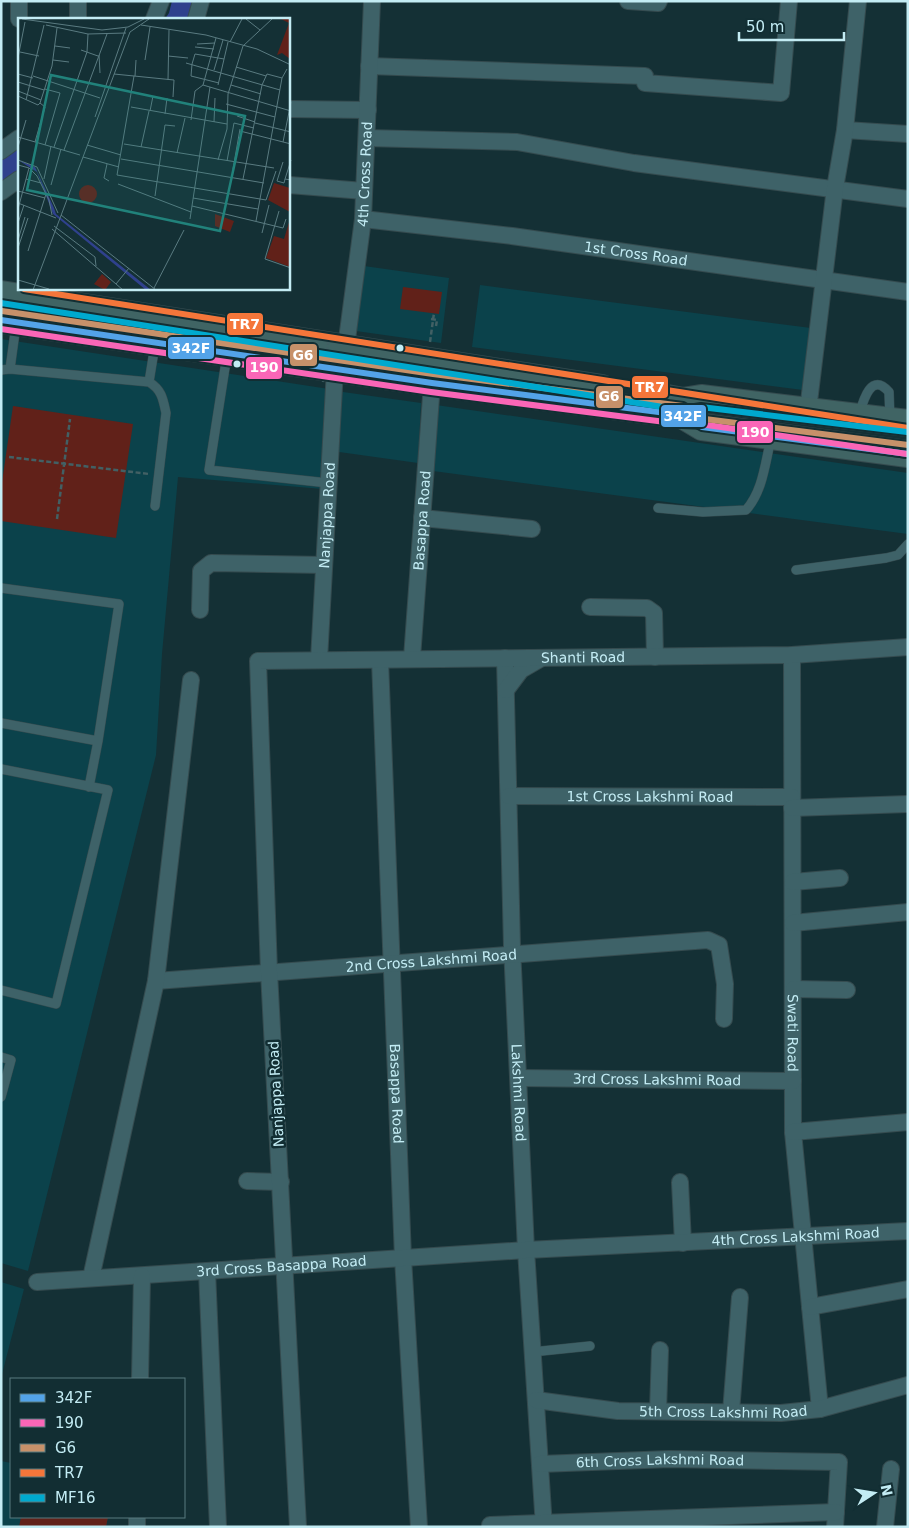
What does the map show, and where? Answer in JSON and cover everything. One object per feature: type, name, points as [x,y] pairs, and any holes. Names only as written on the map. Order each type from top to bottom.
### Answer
[{"type":"main road","points":[[1,294],[333,358],[695,410],[908,445]]},
{"type":"main road","points":[[9,321],[227,352],[333,358],[432,383],[695,410],[902,426]]},
{"type":"main road","points":[[902,426],[859,415],[701,398],[695,410],[702,427],[908,454]]},
{"type":"street","points":[[19,1],[19,18]]},
{"type":"street","points":[[78,1],[78,18]]},
{"type":"street","points":[[154,18],[161,1]]},
{"type":"street","points":[[196,18],[201,1]]},
{"type":"street","name":"4th Cross Road","points":[[333,358],[364,219],[372,1]]},
{"type":"street","points":[[628,1],[658,3],[659,1]]},
{"type":"street","points":[[369,66],[645,76],[645,83],[781,94],[789,1]]},
{"type":"street","points":[[808,410],[835,188],[845,130],[858,1]]},
{"type":"street","points":[[290,109],[368,110]]},
{"type":"street","points":[[845,130],[908,134]]},
{"type":"street","points":[[368,138],[517,142],[634,163],[908,199]]},
{"type":"street","points":[[1,151],[18,139]]},
{"type":"street","points":[[1,192],[18,180]]},
{"type":"street","points":[[290,186],[364,191]]},
{"type":"street","name":"1st Cross Road","points":[[364,219],[512,236],[823,282],[908,292]]},
{"type":"street","name":"Nanjappa Road","points":[[319,660],[333,358]]},
{"type":"street","name":"Basappa Road","points":[[412,658],[432,383]]},
{"type":"street","points":[[422,518],[532,529]]},
{"type":"street","points":[[200,610],[201,571],[211,563],[324,565]]},
{"type":"street","points":[[590,607],[647,608],[654,613],[655,656]]},
{"type":"street","name":"Shanti Road","points":[[258,661],[792,655],[908,647]]},
{"type":"street","name":"Swati Road","points":[[792,655],[793,1132],[820,1409]]},
{"type":"street","name":"Lakshmi Road","points":[[504,658],[512,954],[526,1250],[544,1525]]},
{"type":"street","points":[[506,690],[521,670],[542,658]]},
{"type":"street","name":"Basappa Road","points":[[380,660],[403,1258],[419,1527]]},
{"type":"street","name":"Nanjappa Road","points":[[258,661],[268,972],[286,1266],[298,1527]]},
{"type":"street","points":[[92,1278],[156,981],[191,680]]},
{"type":"street","name":"1st Cross Lakshmi Road","points":[[509,796],[908,804]]},
{"type":"street","points":[[793,882],[840,878]]},
{"type":"street","points":[[794,923],[908,912]]},
{"type":"street","name":"2nd Cross Lakshmi Road","points":[[156,981],[708,940],[719,945],[725,984],[724,1019]]},
{"type":"street","points":[[794,988],[847,990]]},
{"type":"street","name":"3rd Cross Lakshmi Road","points":[[519,1078],[793,1081]]},
{"type":"street","points":[[793,1132],[908,1122]]},
{"type":"street","points":[[246,1182],[281,1182]]},
{"type":"street","points":[[680,1182],[683,1243]]},
{"type":"street","name":"4th Cross Lakshmi Road","points":[[526,1250],[803,1238],[908,1231]]},
{"type":"street","name":"3rd Cross Basappa Road","points":[[37,1282],[526,1250]]},
{"type":"street","points":[[207,1271],[218,1527]]},
{"type":"street","points":[[140,1378],[142,1276]]},
{"type":"street","points":[[810,1307],[908,1290]]},
{"type":"street","points":[[732,1412],[740,1297]]},
{"type":"street","points":[[658,1411],[660,1350]]},
{"type":"street","name":"5th Cross Lakshmi Road","points":[[536,1400],[618,1411],[781,1413],[820,1409],[908,1385]]},
{"type":"street","name":"6th Cross Lakshmi Road","points":[[540,1464],[670,1458],[780,1463],[840,1462],[836,1520]]},
{"type":"street","points":[[885,1527],[891,1469]]},
{"type":"street","points":[[490,1525],[836,1520]]},
{"type":"lane","points":[[9,321],[5,370],[149,382],[159,388],[166,413],[154,506]]},
{"type":"lane","points":[[149,382],[155,342]]},
{"type":"lane","points":[[227,352],[209,470],[328,483]]},
{"type":"lane","points":[[658,508],[703,512],[746,510],[753,502],[759,489],[772,436]]},
{"type":"lane","points":[[796,570],[886,558],[898,555],[908,544]]},
{"type":"lane","points":[[1,588],[119,604],[89,787]]},
{"type":"lane","points":[[1,723],[98,741]]},
{"type":"lane","points":[[1,769],[108,790],[56,1004],[1,990]]},
{"type":"lane","points":[[1,1057],[11,1060],[1,1097]]},
{"type":"lane","points":[[532,1352],[590,1346]]},
{"type":"path","points":[[434,313],[434,326]]},
{"type":"path","points":[[430,346],[436,320],[431,319]]},
{"type":"path","points":[[57,519],[70,419]]},
{"type":"path","points":[[9,457],[158,475]]},
{"type":"shaded area","points":[[364,266],[449,278],[441,343],[356,331]]},
{"type":"shaded area","points":[[480,285],[811,328],[803,390],[472,347]]},
{"type":"shaded area","points":[[403,287],[442,292],[439,314],[400,309]]},
{"type":"shaded area","points":[[1,339],[329,389],[323,489],[178,477],[162,654],[156,755],[28,1271],[1,1263]]},
{"type":"shaded area","points":[[336,391],[421,403],[418,463],[332,451]]},
{"type":"shaded area","points":[[436,405],[908,473],[908,534],[433,471]]},
{"type":"shaded area","points":[[13,406],[133,424],[116,538],[1,521],[1,489]]},
{"type":"shaded area","points":[[1,1282],[24,1289],[1,1378]]},
{"type":"shaded area","points":[[1,1461],[10,1463],[10,1518],[108,1518],[106,1527],[1,1527]]},
{"type":"shaded area","points":[[21,1518],[108,1518],[106,1527],[19,1527]]},
{"type":"water","points":[[172,1],[193,1],[188,18],[166,18]]},
{"type":"water","points":[[18,149],[18,173],[1,186],[1,161]]},
{"type":"transit line","name":"TR7","points":[[30,290],[908,428]]},
{"type":"transit line","name":"MF16","points":[[1,303],[682,410],[701,407],[907,432]]},
{"type":"transit line","name":"G6","points":[[2,311],[433,374],[683,406],[705,419],[908,445]]},
{"type":"transit line","name":"342F","points":[[1,320],[432,383],[682,415],[702,427],[908,454]]},
{"type":"transit line","name":"190","points":[[1,329],[431,392],[681,424],[707,425],[907,454]]}]
